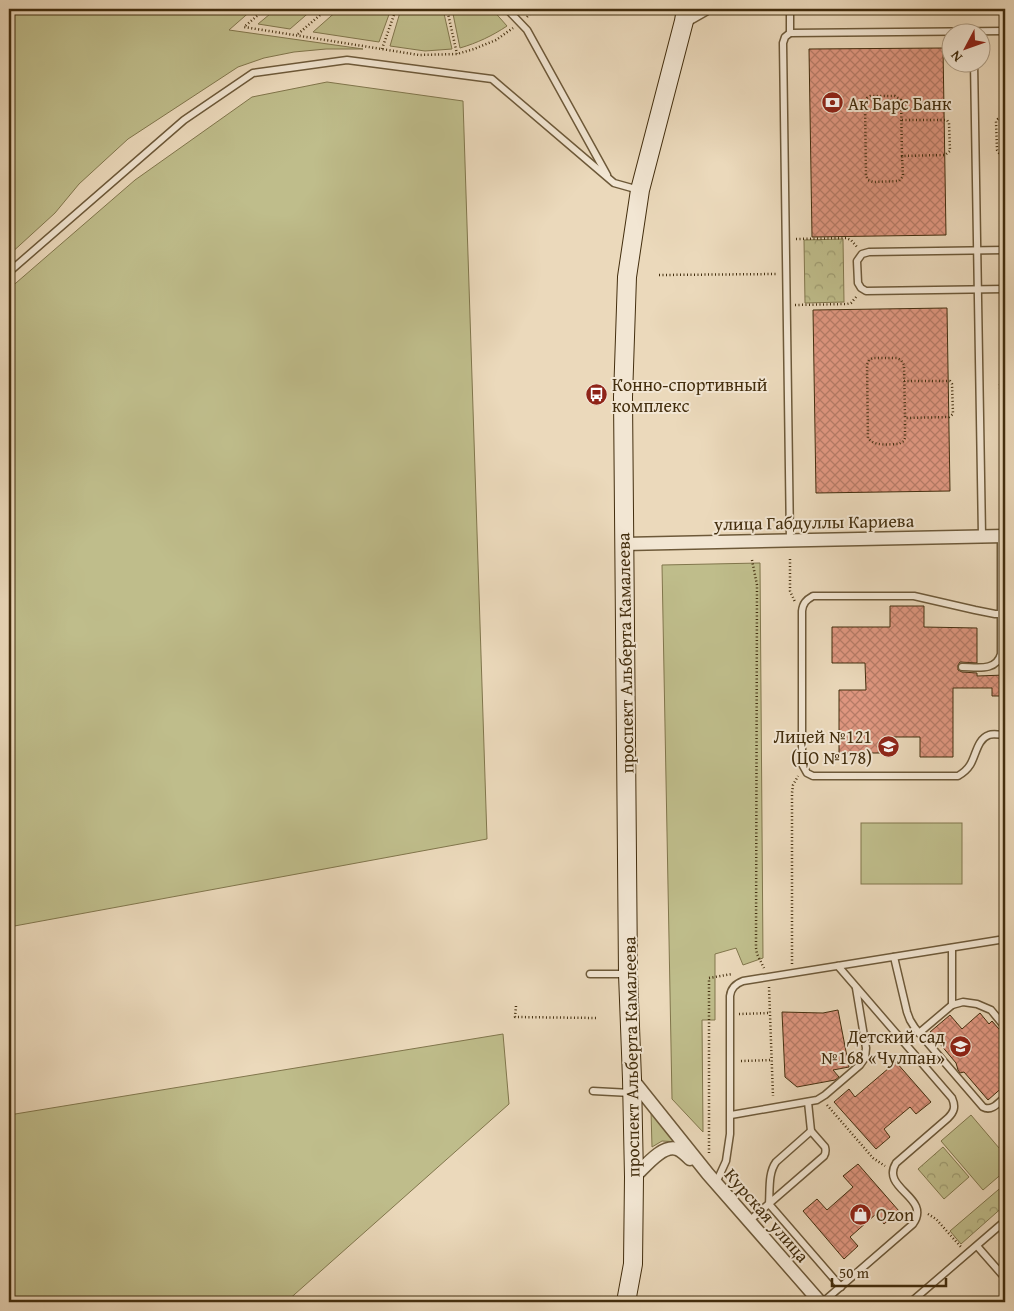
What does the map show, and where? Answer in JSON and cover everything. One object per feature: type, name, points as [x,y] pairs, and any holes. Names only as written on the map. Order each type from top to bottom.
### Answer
[{"type":"main road","name":"проспект Альберта Камалеева","points":[[626,1302],[633,1264],[634,1177],[628,974],[624,544],[623,396],[627,277],[640,190],[685,15]]},
{"type":"street","points":[[685,15],[705,9]]},
{"type":"street","name":"улица Габдуллы Кариева","points":[[624,544],[1003,536]]},
{"type":"street","name":"Курская улица","points":[[632,1086],[821,1302]]},
{"type":"street","name":"Курская улица","points":[[634,1177],[663,1150],[670,1148],[677,1149],[685,1154],[712,1178]]},
{"type":"lane","points":[[507,9],[527,30],[609,178]]},
{"type":"lane","points":[[790,9],[790,33]]},
{"type":"lane","points":[[992,31],[1005,31]]},
{"type":"lane","points":[[790,540],[783,43],[785,36],[790,33],[942,32]]},
{"type":"lane","points":[[9,272],[184,120],[253,73],[347,60],[492,79],[614,183],[640,190]]},
{"type":"lane","points":[[974,72],[982,536]]},
{"type":"lane","points":[[1005,250],[869,252],[862,254],[857,261],[858,283],[863,290],[869,292],[1005,290]]},
{"type":"lane","points":[[962,667],[990,667],[997,663],[1001,654],[1003,536]]},
{"type":"lane","points":[[1003,614],[975,610],[914,596],[813,596],[805,601],[802,611],[802,764],[807,773],[813,776],[958,776],[967,770],[984,738],[990,734],[1005,734]]},
{"type":"lane","points":[[712,1178],[726,1161],[730,1134],[730,1014],[731,992],[735,985],[743,981],[1005,939]]},
{"type":"lane","points":[[952,948],[952,1005]]},
{"type":"lane","points":[[894,957],[909,1016],[919,1033],[983,1107],[986,1109],[991,1108],[1005,1097]]},
{"type":"lane","points":[[821,1302],[913,1224],[916,1219],[917,1210],[915,1204],[894,1180],[893,1170],[896,1163],[953,1113],[954,1104],[952,1098],[838,966]]},
{"type":"lane","points":[[590,974],[628,974]]},
{"type":"lane","points":[[731,1115],[822,1098],[860,1066],[865,1058],[866,1048],[856,986]]},
{"type":"lane","points":[[919,1033],[952,1005],[962,1002],[991,1010],[1005,1027]]},
{"type":"lane","points":[[593,1091],[632,1086]]},
{"type":"lane","points":[[749,1221],[825,1154],[825,1147],[811,1131],[808,1102]]},
{"type":"lane","points":[[811,1131],[773,1166],[769,1204],[841,1286]]},
{"type":"lane","points":[[912,1302],[1005,1222]]},
{"type":"lane","points":[[977,1246],[1005,1278]]},
{"type":"path","points":[[265,9],[244,27],[419,55],[457,54],[474,49],[496,40],[511,31],[534,9]]},
{"type":"path","points":[[297,35],[327,9]]},
{"type":"path","points":[[382,49],[396,9]]},
{"type":"path","points":[[448,9],[457,54]]},
{"type":"path","points":[[870,96],[895,96],[902,103],[902,156],[903,176],[899,181],[873,182],[868,180],[866,176],[865,100],[870,96]]},
{"type":"path","points":[[1005,118],[996,121],[997,150],[999,153],[1005,154]]},
{"type":"path","points":[[902,120],[947,120],[949,123],[950,151],[944,155],[902,156]]},
{"type":"path","points":[[786,239],[848,238],[862,254]]},
{"type":"path","points":[[659,275],[786,274]]},
{"type":"path","points":[[786,305],[847,304],[863,290]]},
{"type":"path","points":[[873,358],[897,358],[904,365],[905,418],[905,438],[902,442],[899,444],[875,444],[870,442],[868,438],[868,362],[873,358]]},
{"type":"path","points":[[1005,380],[1000,384],[1000,412],[1005,417]]},
{"type":"path","points":[[904,382],[950,381],[952,384],[953,414],[949,417],[905,418]]},
{"type":"path","points":[[752,560],[757,585],[756,948],[758,957],[768,977],[774,1108]]},
{"type":"path","points":[[790,560],[791,595],[802,611]]},
{"type":"path","points":[[792,973],[792,793],[795,781],[804,769]]},
{"type":"path","points":[[709,1159],[710,978],[740,973]]},
{"type":"path","points":[[516,1006],[515,1017],[596,1018]]},
{"type":"path","points":[[730,1014],[770,1013]]},
{"type":"path","points":[[730,1061],[772,1060]]},
{"type":"path","points":[[822,1098],[873,1158],[893,1170]]},
{"type":"path","points":[[917,1210],[936,1219],[967,1254]]},
{"type":"green space","points":[[9,9],[253,9],[229,30],[363,49],[326,49],[294,52],[264,58],[238,67],[128,139],[79,184],[55,213],[9,255]]},
{"type":"green space","points":[[276,9],[313,9],[290,29],[258,24]]},
{"type":"green space","points":[[339,9],[391,9],[379,42],[313,32]]},
{"type":"green space","points":[[401,9],[443,9],[452,49],[425,51],[390,46]]},
{"type":"green space","points":[[452,9],[492,9],[507,26],[484,39],[460,48]]},
{"type":"green space","points":[[327,82],[463,101],[487,839],[9,927],[9,289],[135,180],[252,97]]},
{"type":"green space","points":[[843,239],[844,302],[805,303],[804,240]]},
{"type":"green space","points":[[760,563],[763,958],[743,965],[736,948],[715,954],[715,1020],[702,1020],[703,1132],[672,1099],[662,565]]},
{"type":"green space","points":[[861,823],[962,823],[962,884],[861,884]]},
{"type":"green space","points":[[503,1034],[509,1104],[286,1302],[9,1302],[9,1115]]},
{"type":"green space","points":[[651,1111],[679,1142],[662,1141],[652,1147]]},
{"type":"green space","points":[[971,1115],[1005,1155],[1005,1171],[983,1190],[941,1141]]},
{"type":"green space","points":[[943,1147],[969,1177],[944,1199],[918,1169]]},
{"type":"green space","points":[[1005,1184],[1005,1205],[961,1244],[950,1231]]},
{"type":"building","points":[[942,48],[946,235],[812,237],[809,49]]},
{"type":"building","points":[[947,308],[950,491],[816,493],[813,310]]},
{"type":"building","points":[[890,606],[924,606],[924,627],[977,628],[977,663],[960,662],[958,670],[977,673],[977,676],[1005,675],[1005,696],[992,696],[992,688],[953,688],[953,757],[920,757],[920,737],[893,737],[893,753],[839,753],[839,690],[866,690],[865,663],[832,663],[832,627],[890,627]]},
{"type":"building","points":[[838,1010],[849,1067],[833,1070],[839,1077],[835,1080],[797,1087],[785,1077],[782,1012],[823,1013]]},
{"type":"building","points":[[980,1013],[989,1024],[992,1021],[1005,1036],[1005,1070],[999,1076],[1005,1085],[988,1100],[964,1072],[960,1073],[956,1063],[930,1032],[950,1015],[962,1029]]},
{"type":"building","points":[[896,1062],[931,1102],[916,1114],[910,1107],[884,1129],[890,1137],[876,1149],[834,1102],[849,1089],[855,1097]]},
{"type":"building","points":[[858,1164],[899,1211],[884,1224],[876,1214],[850,1237],[858,1246],[844,1259],[803,1211],[817,1199],[827,1210],[853,1187],[843,1176]]},
{"type":"place","name":"Ак Барс Банк","points":[[832,103]]},
{"type":"place","name":"Конно-спортивный комплекс","points":[[596,394]]},
{"type":"place","name":"Лицей №121 (ЦО №178)","points":[[888,746]]},
{"type":"place","name":"Детский сад №168 «Чулпан»","points":[[961,1046]]},
{"type":"place","name":"Ozon","points":[[860,1214]]}]
